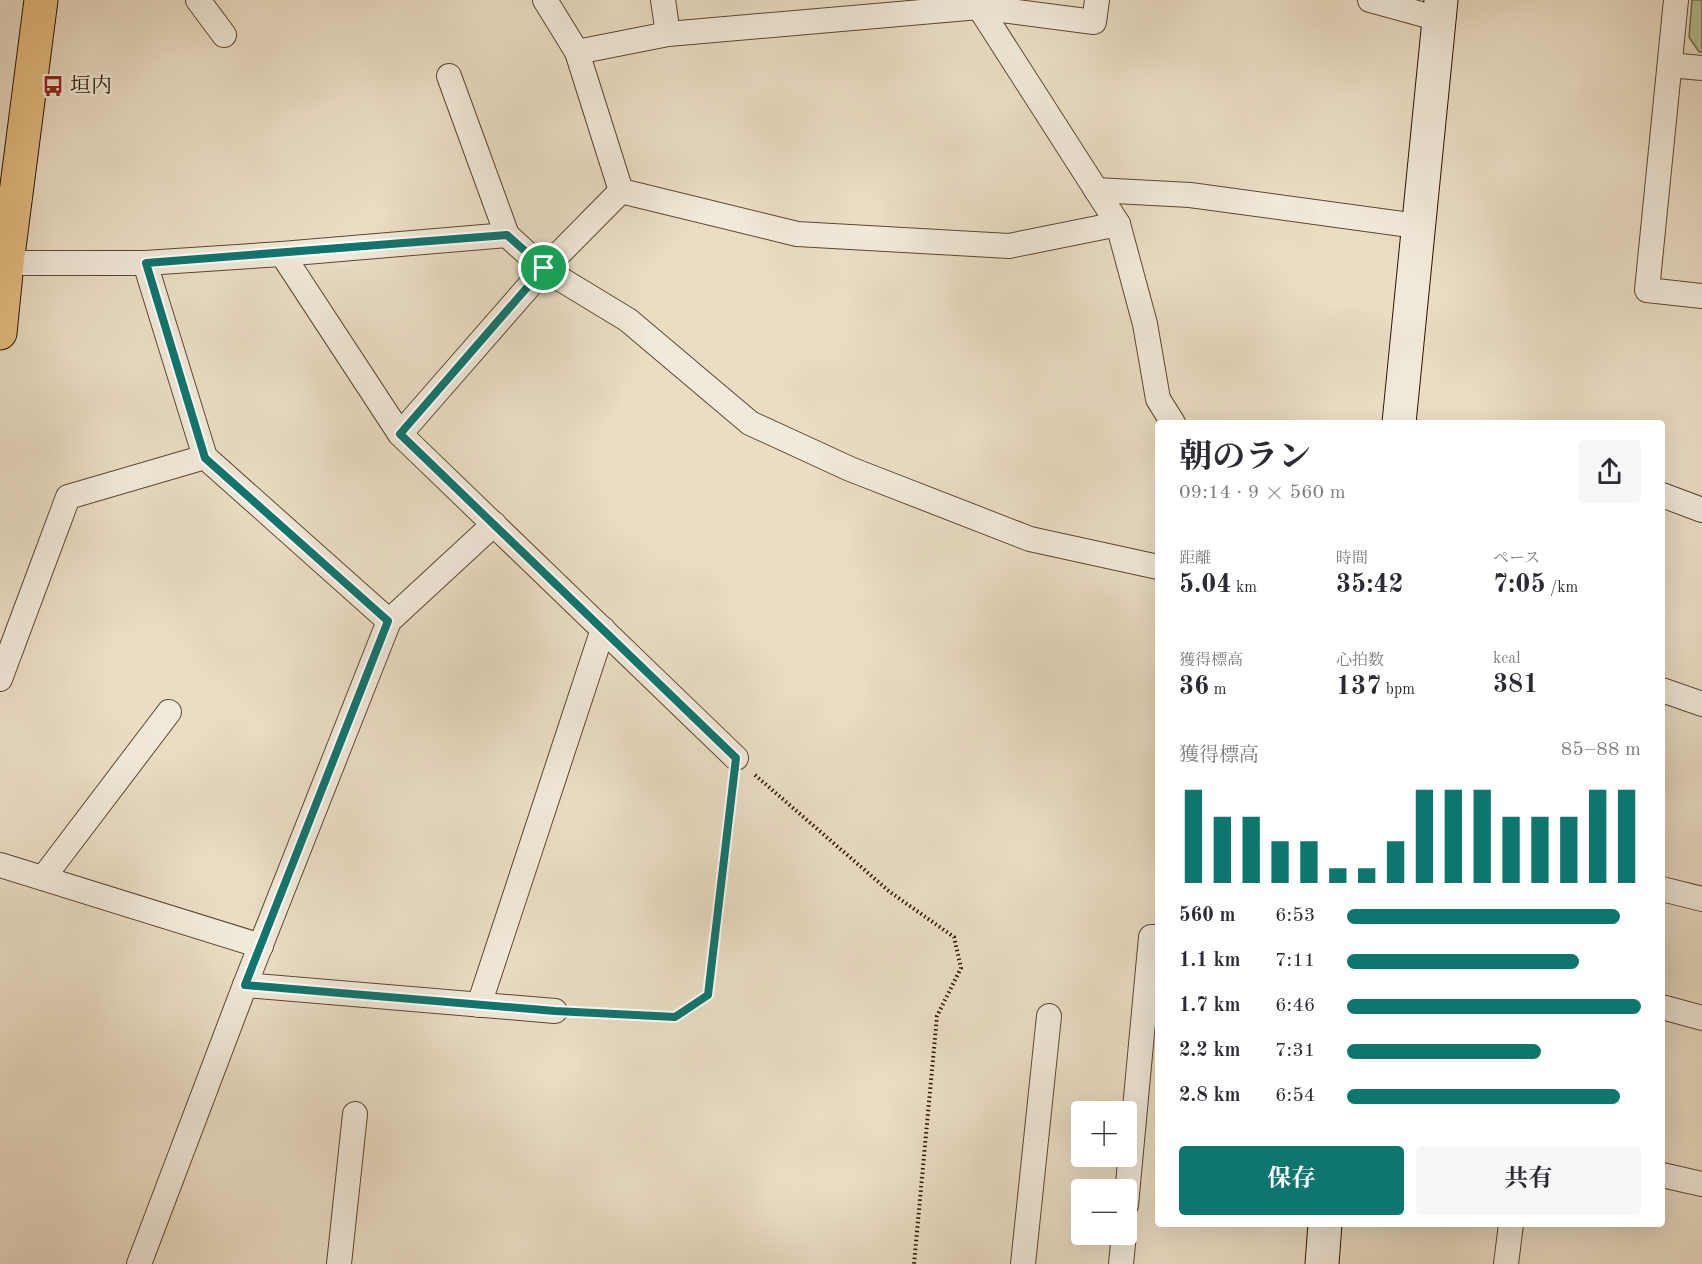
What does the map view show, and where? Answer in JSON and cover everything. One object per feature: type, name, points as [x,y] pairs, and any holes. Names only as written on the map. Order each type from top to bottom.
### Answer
[{"type":"main road","points":[[0,333],[41,0]]},
{"type":"street","points":[[198,0],[224,35]]},
{"type":"street","points":[[545,0],[577,52],[621,191]]},
{"type":"street","points":[[663,0],[668,34]]},
{"type":"street","points":[[577,52],[668,34],[979,4],[1094,22],[1096,0]]},
{"type":"street","points":[[1370,0],[1440,10],[1399,420]]},
{"type":"street","points":[[1676,0],[1647,290],[1702,296]]},
{"type":"street","points":[[979,4],[1118,224],[1145,324],[1158,399],[1171,420]]},
{"type":"street","points":[[1670,65],[1702,68]]},
{"type":"street","points":[[449,76],[507,235],[544,268],[628,320],[750,423],[850,470],[1030,539],[1155,566]]},
{"type":"street","points":[[1096,190],[1190,195],[1417,226]]},
{"type":"street","points":[[621,191],[797,234],[1009,246],[1118,224]]},
{"type":"street","points":[[400,434],[544,268],[621,191]]},
{"type":"street","points":[[7,262],[146,263],[507,235]]},
{"type":"street","points":[[282,254],[400,434],[736,758]]},
{"type":"street","points":[[146,263],[205,458],[388,621]]},
{"type":"street","points":[[0,680],[68,497],[205,458]]},
{"type":"street","points":[[1665,496],[1702,510]]},
{"type":"street","points":[[139,1264],[245,985],[388,621],[494,524]]},
{"type":"street","points":[[479,1005],[603,629]]},
{"type":"street","points":[[1665,691],[1702,704]]},
{"type":"street","points":[[43,878],[169,712]]},
{"type":"street","points":[[0,865],[261,946]]},
{"type":"street","points":[[1665,890],[1702,899]]},
{"type":"street","points":[[1128,1179],[1151,937],[1155,937]]},
{"type":"street","points":[[245,985],[555,1011]]},
{"type":"street","points":[[1665,1008],[1702,1018]]},
{"type":"street","points":[[1023,1264],[1049,1016]]},
{"type":"street","points":[[339,1264],[355,1114]]},
{"type":"street","points":[[1665,1177],[1702,1184]]},
{"type":"street","points":[[1322,1264],[1325,1227]]},
{"type":"street","points":[[1506,1264],[1511,1227]]},
{"type":"street","points":[[1121,1264],[1123,1245]]},
{"type":"path","points":[[555,1011],[675,1017],[708,995],[736,758]]},
{"type":"path","points":[[736,758],[890,892],[954,938],[961,968],[937,1016],[914,1264]]},
{"type":"green space","points":[[1692,0],[1702,0],[1702,52],[1699,52],[1689,37]]},
{"type":"place","name":"垣内","points":[[53,86]]},
{"type":"route","points":[[507,235],[544,268],[400,434],[736,758],[708,995],[675,1017],[555,1011],[245,985],[388,621],[205,458],[146,263],[507,235]]}]
